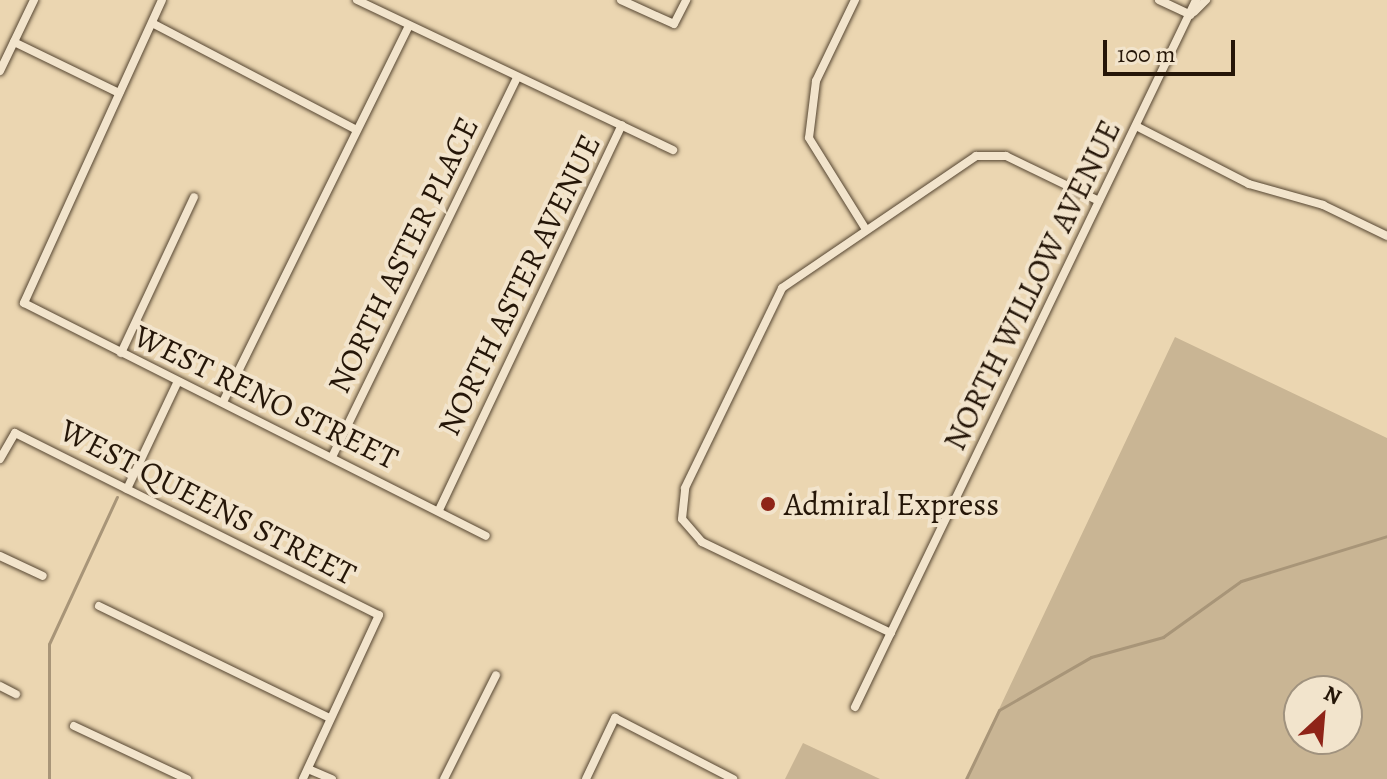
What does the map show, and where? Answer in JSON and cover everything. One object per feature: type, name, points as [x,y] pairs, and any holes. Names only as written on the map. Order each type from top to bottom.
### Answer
[{"type":"street","points":[[0,71],[34,0]]},
{"type":"street","points":[[14,42],[119,93],[162,0]]},
{"type":"street","points":[[357,0],[408,27],[673,150]]},
{"type":"street","points":[[621,0],[674,24],[686,0]]},
{"type":"street","points":[[855,0],[816,81],[809,138],[865,228]]},
{"type":"street","points":[[1159,0],[1191,15]]},
{"type":"street","name":"NORTH WILLOW AVENUE","points":[[855,707],[1196,0]]},
{"type":"street","name":"NORTH WILLOW AVENUE","points":[[1191,15],[1206,0]]},
{"type":"street","points":[[152,23],[357,130]]},
{"type":"street","points":[[223,402],[408,27]]},
{"type":"street","name":"NORTH ASTER PLACE","points":[[333,455],[517,77]]},
{"type":"street","name":"WEST RENO STREET","points":[[119,93],[24,303],[333,455],[486,536]]},
{"type":"street","name":"NORTH ASTER AVENUE","points":[[439,510],[622,125]]},
{"type":"street","points":[[1136,126],[1249,184],[1323,205],[1387,236]]},
{"type":"street","points":[[891,633],[702,542],[686,527],[682,500],[782,288],[966,161],[990,154],[1099,201]]},
{"type":"street","points":[[121,353],[194,197]]},
{"type":"street","points":[[127,489],[178,381]]},
{"type":"street","name":"WEST QUEENS STREET","points":[[0,459],[15,433],[379,615],[330,718]]},
{"type":"street","points":[[0,556],[43,576]]},
{"type":"street","points":[[99,606],[330,718],[303,779]]},
{"type":"street","points":[[444,779],[496,675]]},
{"type":"street","points":[[0,686],[16,694]]},
{"type":"street","points":[[586,779],[615,718],[710,774],[733,779]]},
{"type":"street","points":[[74,726],[187,779]]},
{"type":"street","points":[[308,769],[332,779]]},
{"type":"shaded area","points":[[1175,337],[1387,438],[1387,779],[966,779]]},
{"type":"shaded area","points":[[803,743],[880,779],[785,779]]},
{"type":"waterway","points":[[49,779],[49,644],[117,497]]},
{"type":"waterway","points":[[966,779],[999,710],[1091,657],[1163,637],[1241,581],[1387,536]]},
{"type":"place","name":"Admiral Express","points":[[768,504]]}]
